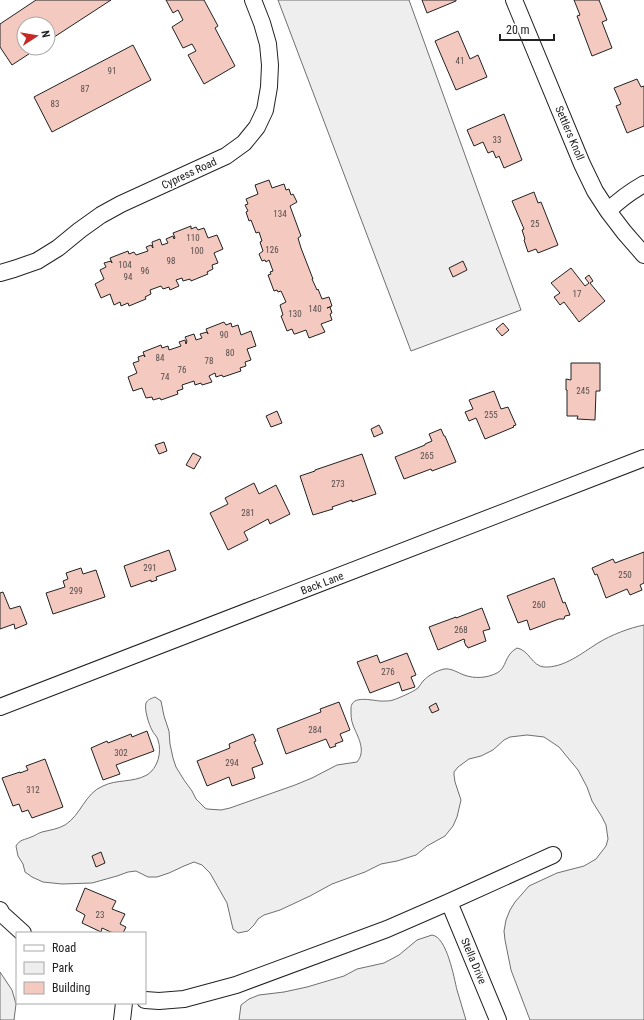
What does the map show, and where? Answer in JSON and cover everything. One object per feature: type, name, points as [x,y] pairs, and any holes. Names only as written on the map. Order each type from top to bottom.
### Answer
[{"type":"street","name":"Cypress Road","points":[[0,273],[37,261],[58,248],[101,215],[121,204],[226,156],[244,143],[257,127],[265,110],[269,87],[270,65],[268,44],[262,23],[252,0]]},
{"type":"street","name":"Settlers Knoll","points":[[514,0],[582,164],[595,191],[624,232],[644,255]]},
{"type":"street","points":[[608,211],[629,192],[644,184]]},
{"type":"street","name":"Back Lane","points":[[0,708],[644,458]]},
{"type":"street","points":[[146,1000],[159,1001],[184,999],[236,985],[380,932],[553,855]]},
{"type":"street","name":"Stella Drive","points":[[449,902],[498,1020]]},
{"type":"street","points":[[0,910],[2,914],[22,932]]},
{"type":"street","points":[[122,1020],[124,1004]]},
{"type":"green space","points":[[278,0],[409,0],[521,310],[411,351]]},
{"type":"green space","points":[[644,625],[644,1020],[530,1020],[511,970],[504,931],[506,920],[515,902],[529,886],[557,873],[584,866],[596,859],[606,846],[608,839],[606,825],[592,801],[587,787],[578,770],[559,747],[544,737],[527,735],[510,737],[504,740],[493,750],[481,756],[469,759],[458,767],[454,772],[454,775],[461,800],[453,826],[445,836],[427,846],[416,855],[381,864],[365,872],[332,884],[280,910],[264,915],[258,919],[248,931],[238,933],[233,929],[227,903],[210,873],[202,865],[194,862],[157,877],[148,877],[136,871],[92,883],[62,884],[43,882],[32,877],[25,872],[23,864],[18,856],[16,846],[19,842],[41,832],[65,825],[75,816],[87,799],[97,789],[114,782],[136,779],[151,772],[156,764],[160,750],[146,713],[147,701],[154,697],[161,701],[176,767],[196,799],[205,808],[221,810],[295,785],[337,765],[357,762],[360,757],[361,748],[359,738],[351,719],[351,707],[355,701],[362,699],[390,701],[396,699],[416,690],[428,677],[435,672],[444,669],[452,670],[472,677],[485,677],[493,675],[503,668],[510,654],[517,648],[525,652],[536,664],[540,666],[551,667],[559,665],[609,637]]},
{"type":"green space","points":[[432,935],[437,937],[446,950],[466,1020],[239,1020],[241,1005],[249,999],[259,995],[307,987],[344,976],[357,969],[384,963],[399,955],[417,940]]},
{"type":"green space","points":[[0,972],[12,990],[16,1004],[14,1020],[0,1020]]},
{"type":"building","points":[[36,0],[111,0],[56,36],[56,16],[16,16],[16,56],[26,56],[12,65],[0,47],[0,24]]},
{"type":"building","points":[[166,0],[204,0],[218,26],[215,28],[235,66],[204,84],[188,55],[196,51],[192,44],[183,48],[172,27],[183,20],[178,10],[173,13]]},
{"type":"building","points":[[422,0],[456,0],[456,1],[427,13]]},
{"type":"building","points":[[574,0],[599,0],[607,20],[602,22],[612,48],[592,56],[577,16],[580,15]]},
{"type":"building","points":[[458,31],[470,59],[478,55],[487,77],[456,90],[435,41]]},
{"type":"building","points":[[133,45],[151,80],[52,132],[34,97]]},
{"type":"building","points":[[637,79],[641,87],[644,86],[644,126],[627,133],[616,106],[621,104],[614,88]]},
{"type":"building","points":[[504,114],[522,160],[504,168],[499,156],[496,158],[493,151],[488,153],[483,142],[474,146],[467,130]]},
{"type":"building","points":[[269,180],[272,188],[284,184],[286,190],[289,189],[291,195],[293,194],[297,202],[290,206],[301,236],[298,238],[301,248],[317,290],[318,289],[322,299],[329,297],[332,306],[327,308],[330,307],[332,320],[321,324],[325,332],[309,338],[306,330],[295,334],[292,329],[287,331],[281,316],[283,315],[280,305],[286,302],[281,291],[274,291],[268,275],[273,271],[269,260],[266,262],[265,260],[262,261],[259,254],[263,251],[260,242],[262,241],[259,232],[256,233],[251,220],[249,221],[246,212],[248,211],[245,205],[248,204],[246,199],[258,194],[255,185]]},
{"type":"building","points":[[534,192],[538,203],[541,202],[558,245],[538,253],[536,249],[528,252],[522,230],[524,229],[512,201]]},
{"type":"building","points":[[191,226],[191,229],[196,227],[198,230],[204,228],[208,238],[217,235],[223,249],[214,253],[218,263],[212,265],[213,269],[207,272],[208,274],[191,281],[190,279],[183,281],[182,278],[176,280],[179,286],[170,290],[169,287],[163,289],[161,286],[150,290],[151,294],[145,297],[146,299],[129,306],[128,303],[121,306],[120,302],[114,305],[110,294],[101,298],[95,284],[104,279],[100,270],[106,267],[104,263],[111,261],[112,263],[110,258],[128,251],[129,254],[134,252],[136,255],[148,251],[146,247],[151,245],[153,248],[152,242],[160,239],[162,245],[168,243],[166,239],[173,236],[174,239],[175,238],[173,233]]},
{"type":"building","points":[[463,261],[467,270],[453,277],[449,268]]},
{"type":"building","points":[[571,268],[585,286],[589,283],[585,278],[589,275],[593,281],[590,283],[605,301],[579,322],[564,302],[560,305],[554,297],[560,293],[551,283]]},
{"type":"building","points":[[224,322],[226,325],[231,323],[232,327],[238,325],[241,335],[251,331],[256,346],[247,349],[251,360],[245,362],[246,366],[240,368],[241,371],[223,377],[222,375],[216,377],[215,373],[209,376],[212,382],[202,385],[201,383],[195,385],[194,381],[182,385],[183,389],[177,391],[178,394],[161,400],[160,398],[153,400],[152,397],[146,398],[142,388],[133,391],[128,377],[137,373],[133,363],[139,361],[138,357],[144,355],[145,357],[143,352],[161,345],[162,348],[168,346],[169,350],[181,346],[179,342],[185,340],[186,344],[187,341],[185,337],[194,334],[196,340],[202,338],[200,334],[207,332],[208,334],[206,329]]},
{"type":"building","points":[[503,323],[509,330],[502,336],[496,329]]},
{"type":"building","points":[[571,363],[600,363],[600,391],[596,391],[595,420],[577,419],[578,416],[567,416],[566,379],[571,380]]},
{"type":"building","points":[[494,391],[501,409],[508,407],[516,425],[485,439],[476,418],[469,421],[465,412],[473,409],[469,400]]},
{"type":"building","points":[[277,411],[282,423],[271,427],[266,416]]},
{"type":"building","points":[[379,425],[383,433],[374,437],[371,429]]},
{"type":"building","points":[[441,429],[456,462],[404,479],[395,457],[432,441],[429,434]]},
{"type":"building","points":[[164,442],[167,451],[159,454],[155,445]]},
{"type":"building","points":[[193,453],[201,457],[194,469],[186,465]]},
{"type":"building","points":[[362,454],[376,494],[352,502],[352,500],[332,507],[333,509],[313,515],[300,476]]},
{"type":"building","points":[[254,483],[259,494],[276,485],[290,514],[270,524],[268,519],[244,532],[248,540],[228,550],[210,513],[228,504],[225,498]]},
{"type":"building","points":[[169,550],[176,570],[156,577],[157,580],[151,582],[151,580],[131,587],[124,566]]},
{"type":"building","points":[[644,552],[644,583],[640,585],[642,590],[630,595],[627,589],[606,598],[597,574],[595,575],[592,568],[613,559],[615,563]]},
{"type":"building","points":[[81,568],[83,574],[96,570],[105,597],[53,614],[46,593],[65,587],[63,581],[68,579],[66,573]]},
{"type":"building","points":[[554,578],[563,603],[565,602],[570,615],[565,616],[564,619],[559,619],[530,630],[527,620],[518,623],[507,596]]},
{"type":"building","points":[[3,592],[10,609],[20,606],[27,624],[15,629],[14,624],[0,629],[0,593]]},
{"type":"building","points":[[482,608],[490,629],[483,631],[486,641],[468,648],[464,639],[438,650],[429,627]]},
{"type":"building","points":[[407,653],[416,675],[411,677],[415,687],[402,691],[399,682],[370,693],[357,662],[377,655],[380,663]]},
{"type":"building","points":[[339,702],[350,730],[340,734],[343,741],[330,748],[326,739],[286,754],[277,729],[321,712],[320,709]]},
{"type":"building","points":[[436,703],[439,710],[432,713],[429,707]]},
{"type":"building","points":[[147,731],[154,751],[116,765],[120,774],[103,780],[91,748],[107,741],[108,743],[131,734],[132,737]]},
{"type":"building","points":[[253,734],[256,741],[254,742],[263,764],[252,768],[255,778],[232,786],[229,777],[207,786],[197,761],[230,748],[229,744]]},
{"type":"building","points":[[45,759],[63,807],[32,818],[28,810],[22,812],[19,804],[13,806],[2,778],[28,770],[26,766]]},
{"type":"building","points":[[101,852],[105,863],[96,867],[92,856]]},
{"type":"building","points":[[85,888],[116,901],[112,909],[125,914],[120,924],[126,927],[124,932],[111,932],[102,928],[101,932],[82,923],[85,915],[76,910]]}]
